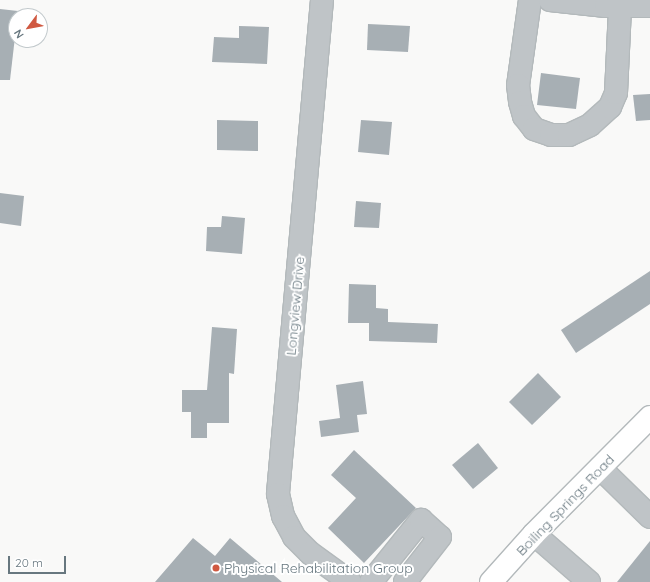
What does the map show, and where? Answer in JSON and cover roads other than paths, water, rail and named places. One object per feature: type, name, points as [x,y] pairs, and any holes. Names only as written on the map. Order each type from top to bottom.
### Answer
[{"type":"main road","name":"Boiling Springs Road","points":[[491,582],[534,534],[647,422]]},
{"type":"street","name":"Longview Drive","points":[[322,0],[278,494],[283,516],[294,537],[310,553],[341,579]]},
{"type":"street","points":[[530,0],[518,85],[520,102],[524,116],[534,129],[551,136],[569,135],[590,124],[610,107],[616,93],[620,7]]},
{"type":"street","points":[[550,0],[620,7],[650,6]]},
{"type":"street","points":[[600,468],[650,517]]},
{"type":"street","points":[[371,582],[421,520],[440,537],[405,582]]},
{"type":"street","points":[[534,534],[589,582]]},
{"type":"place","name":"Physical Rehabilitation Group","points":[[216,568]]}]
